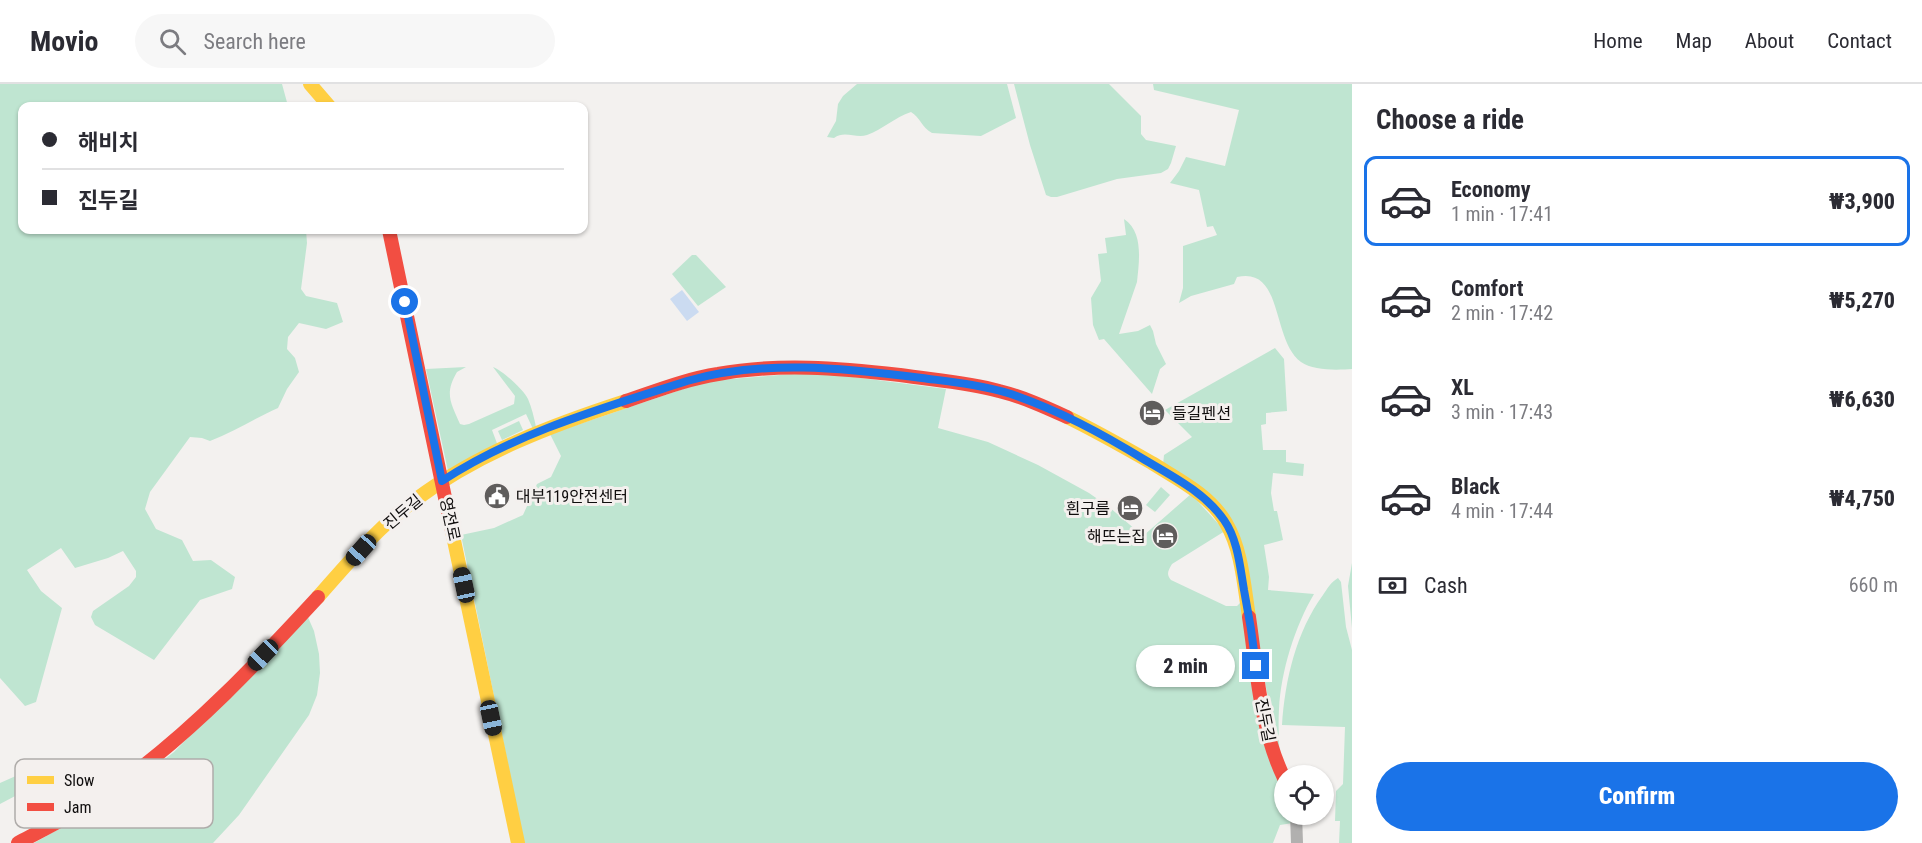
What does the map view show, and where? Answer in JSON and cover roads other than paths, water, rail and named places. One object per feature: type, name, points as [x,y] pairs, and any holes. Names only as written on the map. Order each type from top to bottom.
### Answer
[{"type":"street","points":[[310,84],[326,102]]},
{"type":"street","name":"영전로","points":[[390,234],[518,843]]},
{"type":"street","name":"진두길","points":[[153,759],[237,681],[381,530],[414,501],[442,481],[543,429],[711,374],[784,368],[838,369],[967,384],[1008,393],[1067,416],[1101,433],[1193,489],[1217,511],[1225,522],[1236,548],[1252,632],[1265,731],[1278,765]]},
{"type":"street","points":[[1296,825],[1297,843]]},
{"type":"street","name":"진두길","points":[[18,843],[44,828]]},
{"type":"water","points":[[682,290],[699,312],[687,321],[670,299]]},
{"type":"place","name":"들길펜션","points":[[1152,413]]},
{"type":"place","name":"대부119안전센터","points":[[497,496]]},
{"type":"place","name":"흰구름","points":[[1130,508]]},
{"type":"place","name":"해뜨는집","points":[[1165,536]]}]
